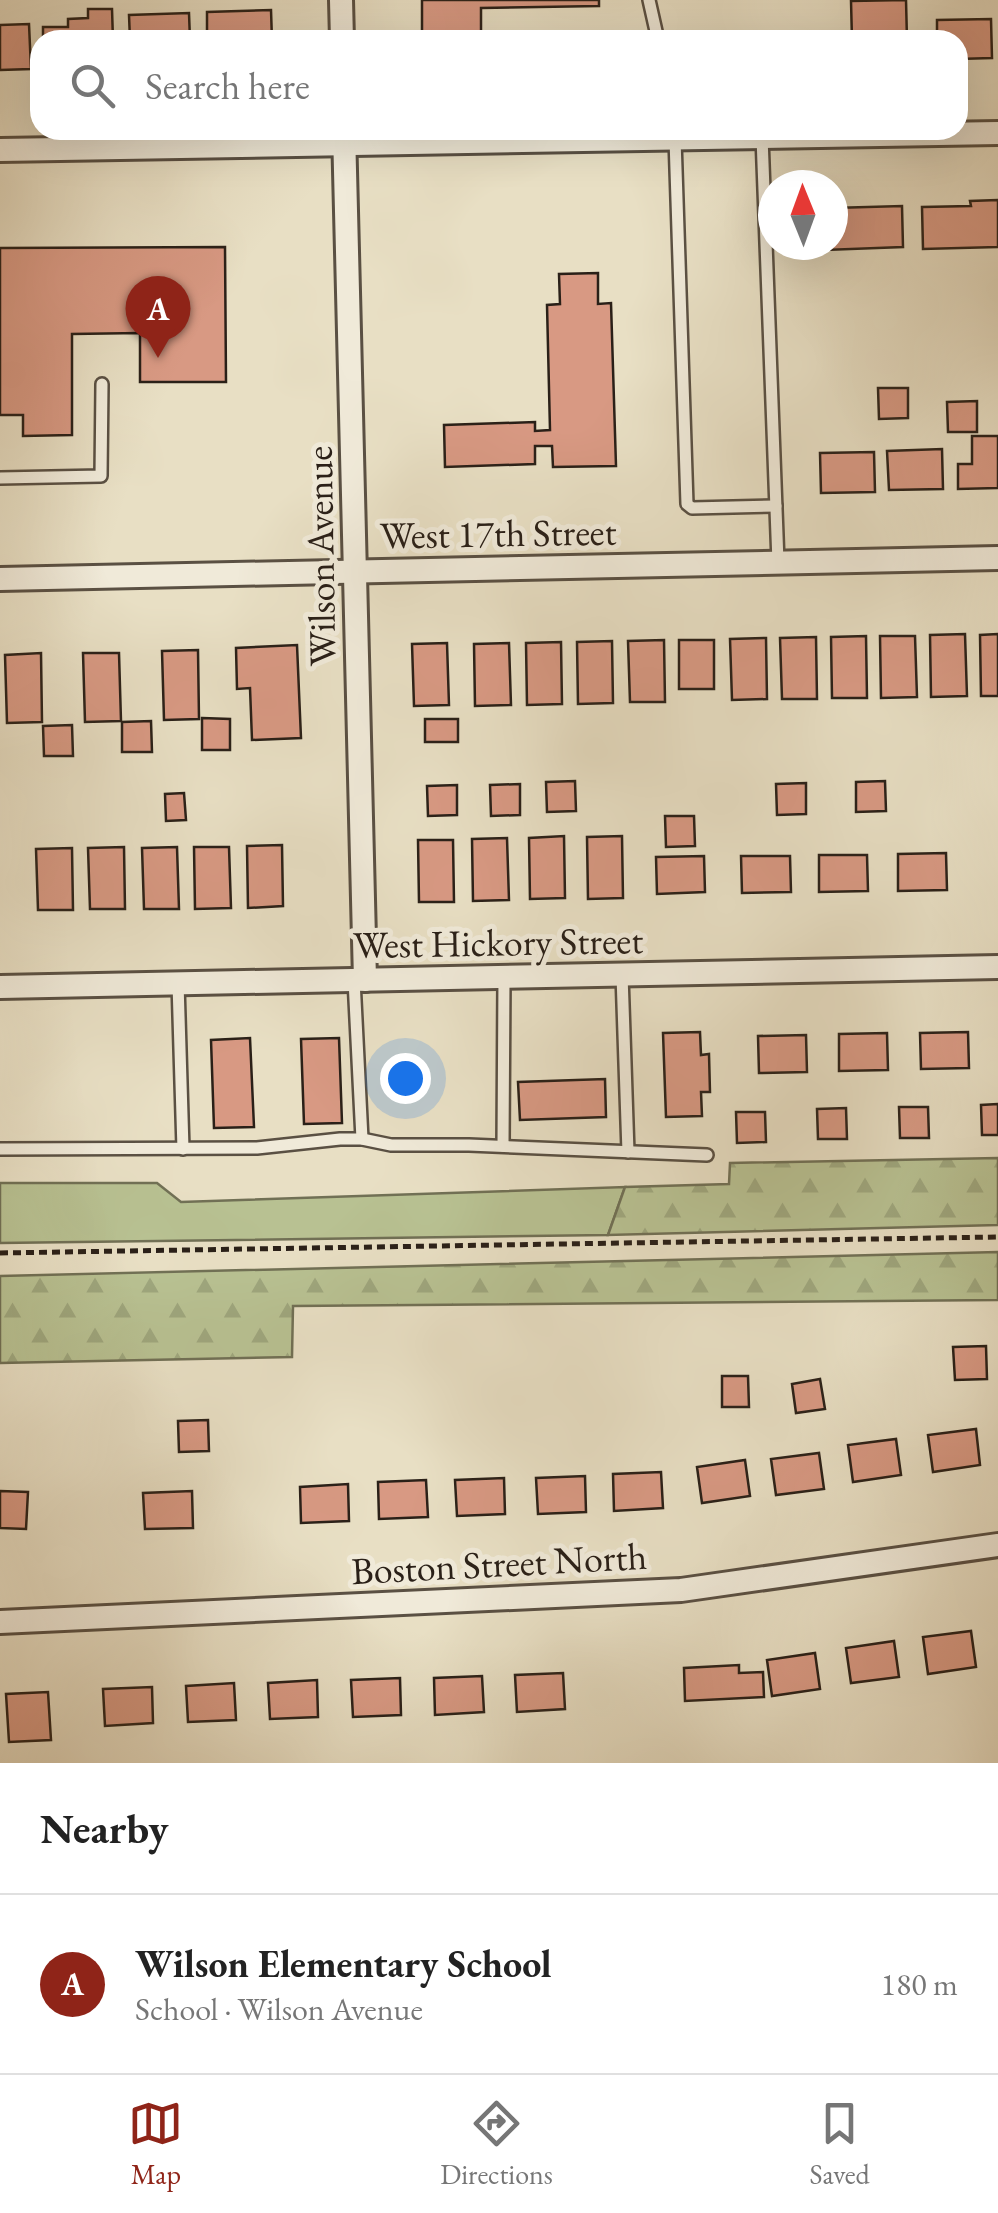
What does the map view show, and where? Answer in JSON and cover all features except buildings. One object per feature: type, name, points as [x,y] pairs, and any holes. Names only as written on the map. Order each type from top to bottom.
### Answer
[{"type":"street","points":[[341,0],[342,30]]},
{"type":"street","points":[[968,134],[998,134]]},
{"type":"street","points":[[0,150],[265,140]]},
{"type":"street","name":"Wilson Avenue","points":[[345,140],[360,980]]},
{"type":"street","name":"West 17th Street","points":[[0,579],[998,558]]},
{"type":"street","name":"West Hickory Street","points":[[0,987],[998,967]]},
{"type":"street","name":"Boston Street North","points":[[0,1622],[680,1590],[998,1545]]},
{"type":"lane","points":[[650,0],[656,30]]},
{"type":"lane","points":[[674,140],[687,504],[692,508],[776,506]]},
{"type":"lane","points":[[762,140],[778,563]]},
{"type":"lane","points":[[0,478],[101,476],[102,384]]},
{"type":"lane","points":[[622,974],[628,1152]]},
{"type":"lane","points":[[503,1146],[504,977]]},
{"type":"lane","points":[[360,980],[362,1139]]},
{"type":"lane","points":[[178,983],[182,1149]]},
{"type":"lane","points":[[0,1149],[257,1148],[362,1139],[392,1146],[503,1146],[708,1155]]},
{"type":"path","points":[[0,1254],[998,1237]]},
{"type":"green space","points":[[998,1158],[998,1225],[608,1235],[625,1187],[729,1184],[730,1163]]},
{"type":"green space","points":[[0,1183],[157,1183],[181,1202],[625,1187],[608,1235],[0,1243]]},
{"type":"green space","points":[[998,1252],[998,1300],[293,1306],[292,1357],[0,1363],[0,1276]]},
{"type":"place","name":"Wilson Elementary School","points":[[158,358]]}]
